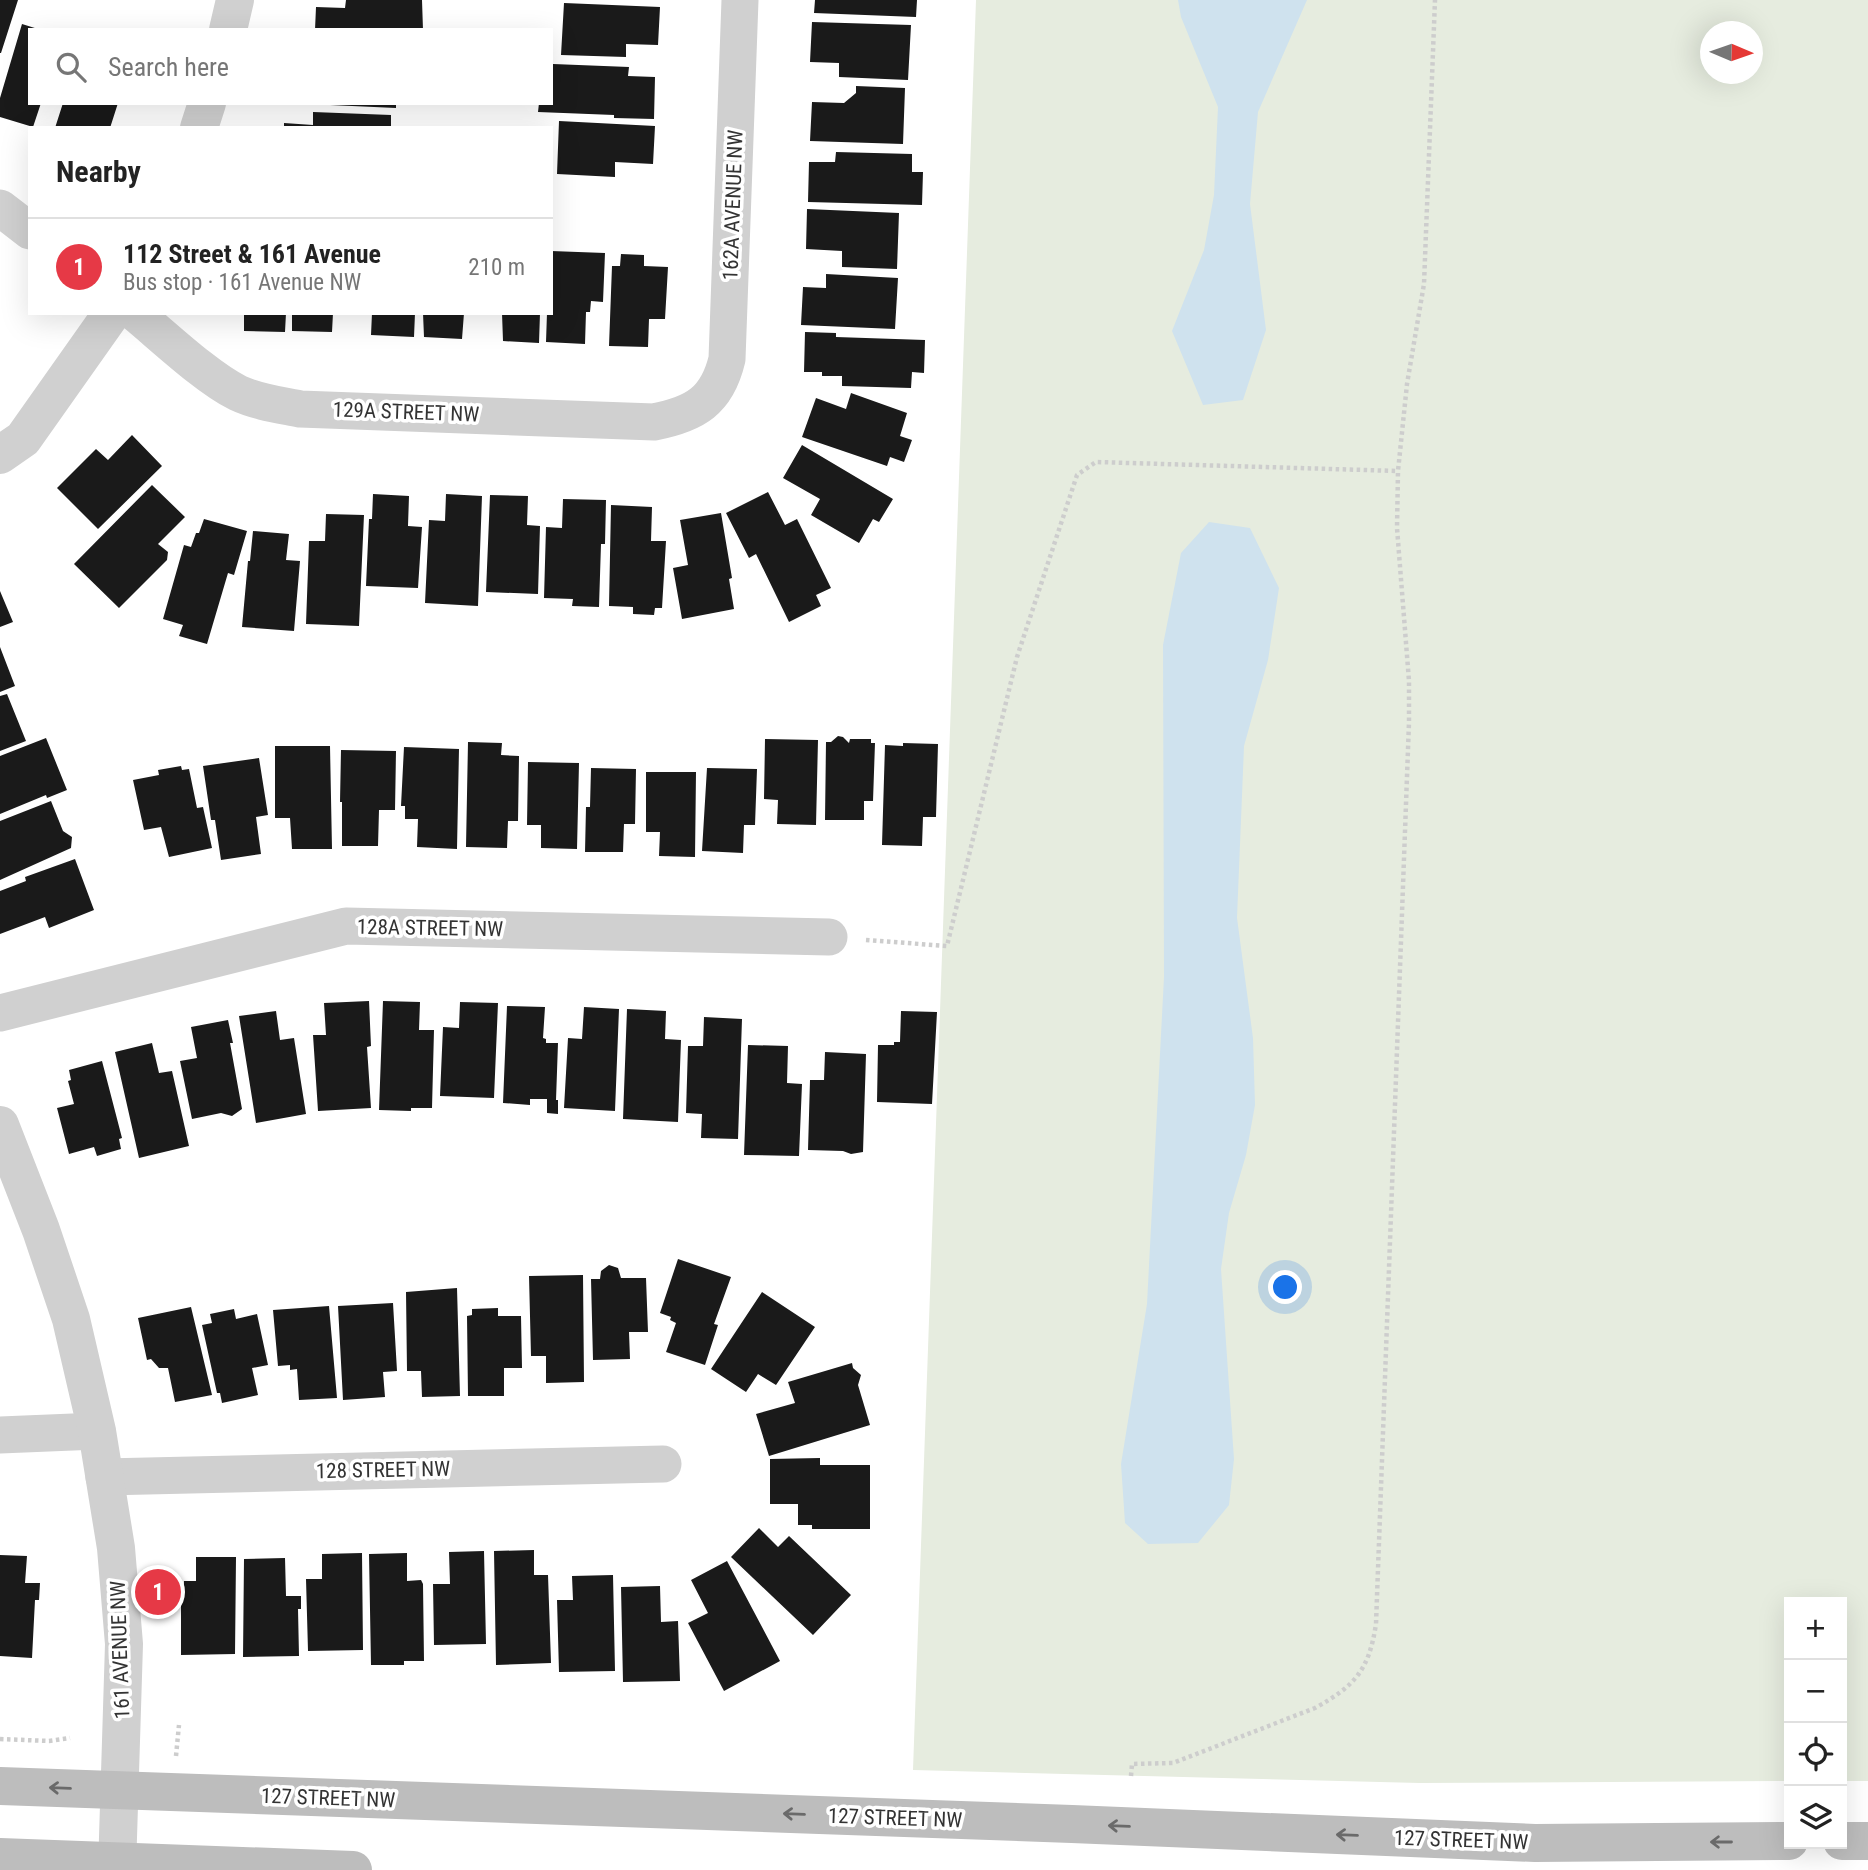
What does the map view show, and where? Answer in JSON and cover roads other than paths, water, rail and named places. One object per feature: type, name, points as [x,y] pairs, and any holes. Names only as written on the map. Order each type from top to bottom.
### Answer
[{"type":"main road","name":"127 STREET NW","points":[[0,1786],[1031,1822],[1535,1843],[1784,1841]]},
{"type":"main road","points":[[1847,1841],[1868,1841]]},
{"type":"main road","points":[[0,1857],[117,1865],[353,1870]]},
{"type":"street","points":[[228,28],[235,0]]},
{"type":"street","name":"162A AVENUE NW","points":[[703,404],[722,379],[727,359],[740,0]]},
{"type":"street","points":[[200,126],[206,105]]},
{"type":"street","points":[[0,208],[28,229]]},
{"type":"street","points":[[0,455],[23,439],[111,315]]},
{"type":"street","name":"129A STREET NW","points":[[137,315],[238,393],[270,404],[300,409],[654,422],[684,415],[703,404]]},
{"type":"street","name":"128A STREET NW","points":[[0,1013],[346,926],[828,937]]},
{"type":"street","name":"161 AVENUE NW","points":[[0,1125],[41,1230],[71,1319],[97,1431],[116,1548],[124,1644],[117,1865]]},
{"type":"street","points":[[0,1435],[97,1431]]},
{"type":"street","name":"128 STREET NW","points":[[104,1477],[663,1464]]},
{"type":"water","points":[[1178,0],[1307,0],[1258,112],[1250,204],[1266,330],[1243,400],[1203,405],[1172,331],[1204,250],[1214,195],[1218,107],[1181,17]]},
{"type":"water","points":[[1209,522],[1250,528],[1279,588],[1268,660],[1244,746],[1237,918],[1253,1038],[1255,1105],[1246,1155],[1229,1213],[1221,1269],[1234,1459],[1229,1505],[1198,1543],[1148,1544],[1125,1523],[1121,1464],[1147,1304],[1164,977],[1163,645],[1181,553]]},
{"type":"place","name":"112 Street & 161 Avenue","points":[[158,1592]]}]
